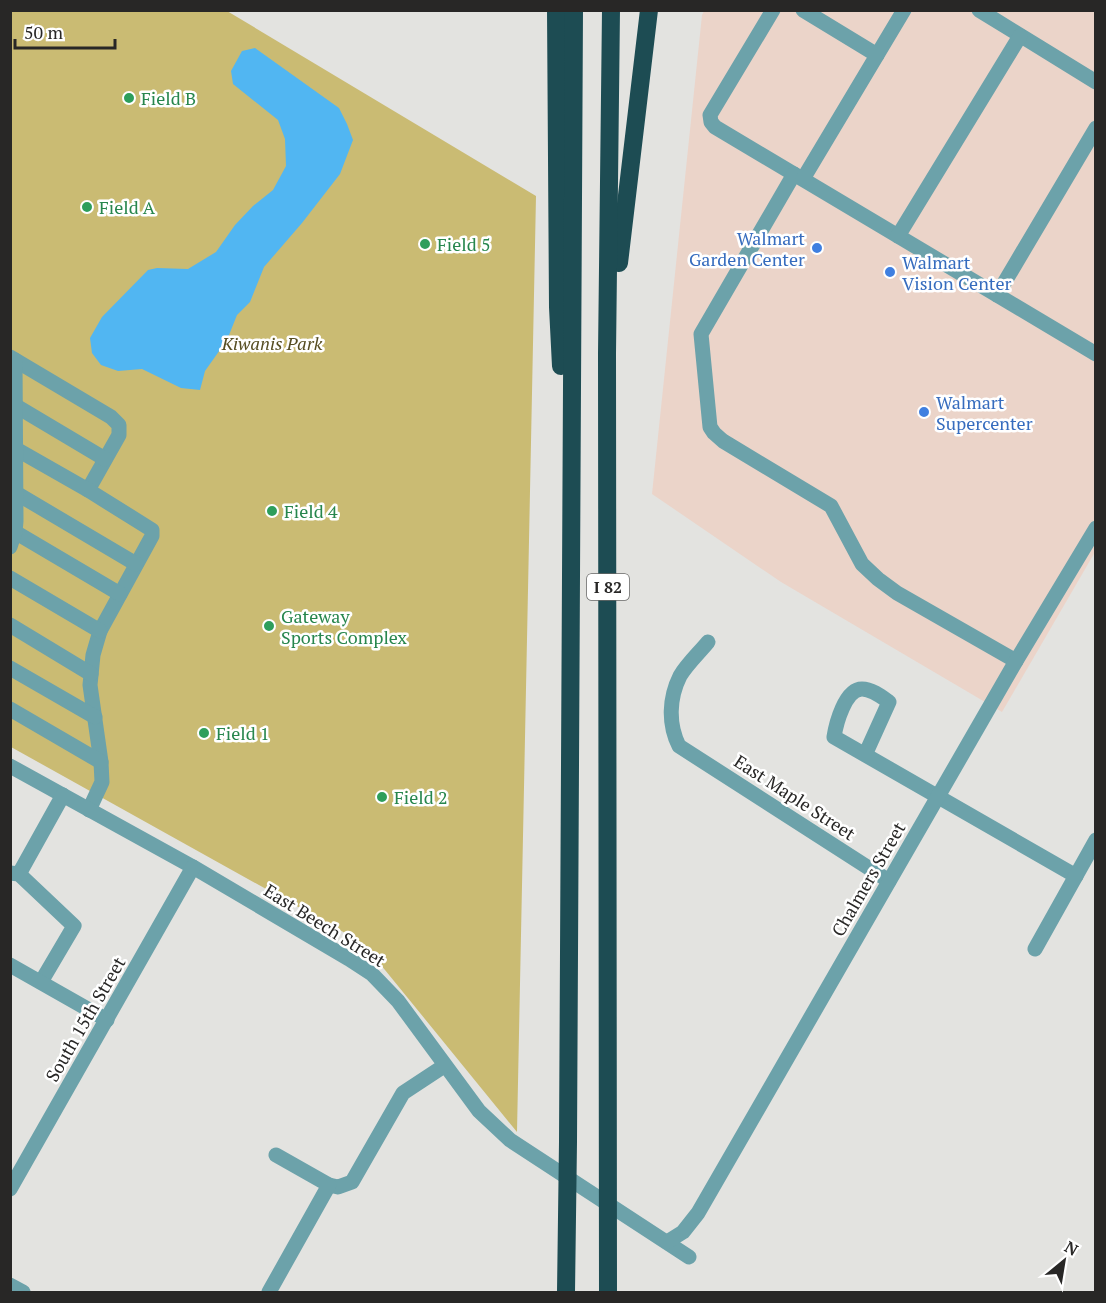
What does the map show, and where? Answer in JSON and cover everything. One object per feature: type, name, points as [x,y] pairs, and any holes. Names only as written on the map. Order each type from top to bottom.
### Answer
[{"type":"highway","points":[[556,10],[558,307],[571,608]]},
{"type":"highway","name":"I 82","points":[[566,1293],[574,10]]},
{"type":"highway","name":"I 82","points":[[608,1293],[607,354],[611,10]]},
{"type":"highway","points":[[607,354],[649,10]]},
{"type":"street","points":[[773,10],[710,115],[715,127],[1095,354]]},
{"type":"street","points":[[803,10],[877,55]]},
{"type":"street","points":[[904,10],[701,334],[710,427],[723,441],[831,506],[862,564],[878,579],[897,593],[1016,661]]},
{"type":"street","points":[[979,10],[1095,82]]},
{"type":"street","points":[[897,236],[1020,36]]},
{"type":"street","points":[[997,295],[1095,128]]},
{"type":"street","points":[[10,547],[15,532],[16,493],[16,406],[13,359]]},
{"type":"street","points":[[13,359],[111,417],[120,425],[119,435],[88,490]]},
{"type":"street","points":[[16,406],[105,459]]},
{"type":"street","points":[[16,449],[152,530],[152,536],[99,631],[93,655],[90,685],[102,782],[89,810]]},
{"type":"street","points":[[16,493],[136,564]]},
{"type":"street","points":[[15,532],[120,594]]},
{"type":"street","name":"Chalmers Street","points":[[667,1242],[683,1232],[698,1213],[1016,661],[1094,532]]},
{"type":"street","points":[[10,578],[99,631]]},
{"type":"street","points":[[10,625],[91,674]]},
{"type":"street","name":"East Maple Street","points":[[708,642],[681,675],[672,697],[671,720],[674,736],[679,746],[889,882]]},
{"type":"street","points":[[10,668],[94,717]]},
{"type":"street","points":[[10,709],[101,762]]},
{"type":"street","points":[[865,755],[1076,876]]},
{"type":"street","name":"East Beech Street","points":[[10,766],[193,867],[349,959],[372,975],[398,1001],[479,1112],[510,1140],[688,1257]]},
{"type":"street","points":[[41,982],[74,926],[15,874],[63,795]]},
{"type":"street","points":[[1035,950],[1095,840]]},
{"type":"street","name":"South 15th Street","points":[[10,1189],[193,867]]},
{"type":"street","points":[[10,965],[107,1020]]},
{"type":"street","points":[[276,1155],[329,1185],[338,1187],[352,1182],[403,1093],[444,1066]]},
{"type":"street","points":[[269,1293],[329,1185]]},
{"type":"street","points":[[10,1286],[23,1293]]},
{"type":"shaded area","points":[[704,11],[1095,11],[1095,552],[1002,712],[781,582],[652,494]]},
{"type":"green space","name":"Kiwanis Park","points":[[11,11],[227,11],[536,196],[517,1132],[363,943],[11,747]]},
{"type":"water","points":[[255,48],[339,108],[353,140],[340,174],[264,267],[250,302],[237,315],[227,340],[205,371],[200,390],[181,388],[142,369],[118,371],[101,365],[92,353],[90,338],[102,317],[148,270],[188,269],[216,252],[235,225],[273,190],[286,166],[285,139],[278,120],[233,84],[231,71],[242,51]]},
{"type":"place","name":"Field B","points":[[129,98]]},
{"type":"place","name":"Field A","points":[[87,207]]},
{"type":"place","name":"Field 5","points":[[425,244]]},
{"type":"place","name":"Walmart Garden Center","points":[[817,248]]},
{"type":"place","name":"Walmart Vision Center","points":[[890,272]]},
{"type":"place","name":"Walmart Supercenter","points":[[924,412]]},
{"type":"place","name":"Field 4","points":[[272,511]]},
{"type":"place","name":"Gateway Sports Complex","points":[[269,626]]},
{"type":"place","name":"Field 1","points":[[204,733]]},
{"type":"place","name":"Field 2","points":[[382,797]]}]
